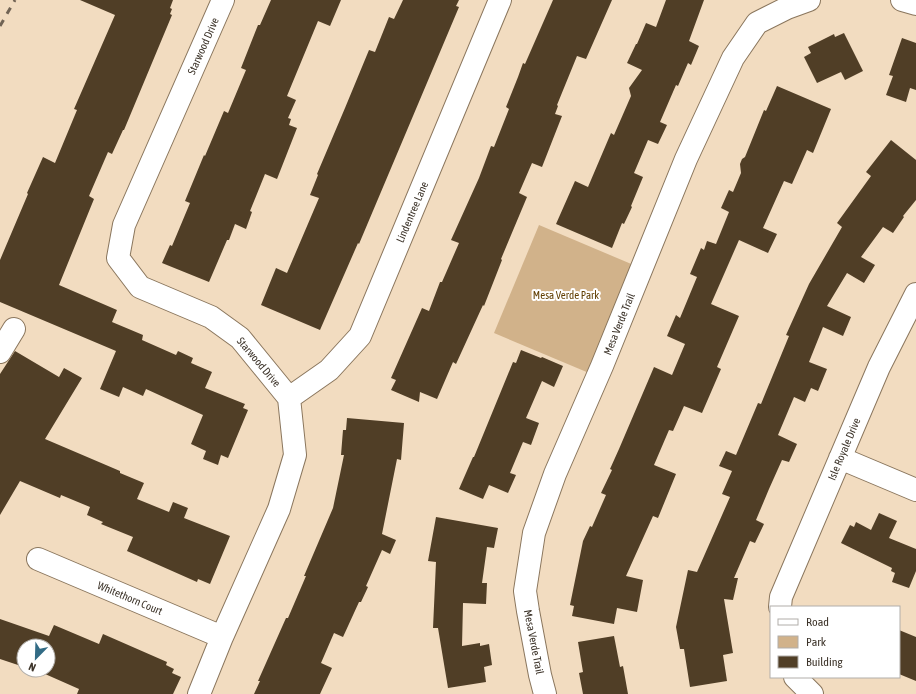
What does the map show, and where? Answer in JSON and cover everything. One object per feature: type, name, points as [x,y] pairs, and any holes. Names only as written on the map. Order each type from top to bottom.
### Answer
[{"type":"street","name":"Starwood Drive","points":[[223,0],[124,226],[118,258],[140,287],[211,317],[240,338],[289,398]]},
{"type":"street","name":"Lindentree Lane","points":[[289,398],[329,370],[360,336],[500,0]]},
{"type":"street","name":"Mesa Verde Trail","points":[[545,694],[529,618],[525,590],[534,533],[554,474],[605,358],[686,159],[733,58],[757,23],[787,8],[809,0]]},
{"type":"street","points":[[902,0],[916,4]]},
{"type":"street","name":"Isle Royale Drive","points":[[780,606],[781,597],[879,367],[916,294]]},
{"type":"street","points":[[0,352],[14,329]]},
{"type":"street","points":[[199,694],[222,637],[279,509],[295,455],[289,398]]},
{"type":"street","points":[[840,458],[916,490]]},
{"type":"street","name":"Whitethorn Court","points":[[38,559],[222,637]]},
{"type":"street","points":[[796,678],[812,694]]},
{"type":"green space","name":"Mesa Verde Park","points":[[539,225],[636,266],[589,373],[494,333]]},
{"type":"building","points":[[80,0],[173,0],[170,8],[172,9],[170,14],[172,15],[124,130],[112,154],[108,152],[89,196],[94,199],[59,285],[117,310],[112,322],[143,335],[142,340],[176,355],[178,351],[193,358],[191,363],[212,372],[205,388],[245,404],[243,408],[248,410],[228,458],[221,455],[218,465],[203,459],[206,451],[191,444],[203,415],[146,389],[143,396],[123,387],[119,397],[100,389],[116,351],[0,302],[0,260],[43,157],[55,163],[77,110],[74,109],[115,15]]},
{"type":"building","points":[[271,0],[341,0],[330,26],[318,21],[287,96],[296,100],[288,118],[291,119],[289,125],[297,128],[277,179],[265,174],[250,211],[252,212],[246,229],[235,224],[209,282],[162,263],[170,245],[172,246],[190,203],[185,201],[204,155],[205,156],[224,111],[228,113],[246,70],[241,68],[258,25],[260,25]]},
{"type":"building","points":[[403,0],[459,0],[456,6],[459,7],[359,244],[358,243],[320,330],[261,305],[276,268],[287,273],[319,198],[310,195],[318,175],[317,174],[369,50],[375,52],[389,17],[394,19]]},
{"type":"building","points":[[553,0],[612,0],[586,59],[577,56],[557,105],[555,114],[562,116],[542,167],[532,163],[519,193],[527,197],[501,259],[502,260],[484,306],[483,305],[456,364],[453,362],[437,399],[420,392],[419,402],[391,390],[396,380],[391,378],[422,308],[429,311],[440,282],[442,282],[459,243],[451,240],[479,178],[491,146],[494,147],[509,109],[506,107],[523,63],[525,64]]},
{"type":"building","points":[[666,0],[704,0],[689,41],[699,46],[691,65],[688,63],[678,86],[676,85],[660,122],[667,125],[658,144],[648,140],[634,173],[643,177],[631,206],[632,207],[624,224],[622,223],[612,248],[556,224],[575,181],[588,187],[611,133],[614,135],[631,96],[629,88],[642,70],[627,63],[646,23],[656,27]]},
{"type":"building","points":[[844,33],[863,71],[845,80],[841,72],[817,83],[804,57],[811,53],[808,47],[834,34],[835,37]]},
{"type":"building","points":[[902,38],[916,43],[916,90],[910,88],[906,102],[886,95],[893,76],[889,75]]},
{"type":"building","points":[[777,86],[831,109],[813,153],[807,150],[792,184],[784,181],[763,228],[777,234],[768,253],[739,240],[711,304],[739,316],[717,367],[721,369],[702,413],[684,406],[673,431],[669,430],[654,465],[676,474],[658,518],[653,516],[626,576],[643,580],[637,612],[617,608],[614,624],[572,616],[574,606],[570,605],[583,541],[590,526],[592,527],[606,495],[601,493],[612,470],[610,469],[654,367],[672,375],[685,344],[667,336],[676,315],[680,318],[697,277],[690,274],[701,248],[704,250],[707,241],[716,244],[729,212],[721,208],[729,190],[733,192],[741,173],[740,164],[742,159],[745,157],[764,110],[766,111]]},
{"type":"building","points":[[891,140],[916,160],[916,200],[903,216],[904,217],[893,233],[883,227],[861,257],[875,265],[864,283],[847,273],[827,306],[851,317],[843,336],[823,327],[809,362],[827,369],[818,391],[811,388],[805,402],[794,397],[778,435],[797,444],[789,462],[782,460],[756,520],[764,524],[755,543],[750,541],[734,578],[738,578],[733,600],[724,599],[733,653],[723,655],[727,681],[690,687],[684,649],[680,649],[676,627],[688,570],[697,572],[730,497],[722,494],[732,471],[719,466],[726,451],[736,455],[758,403],[761,404],[789,336],[786,335],[809,284],[842,227],[837,223],[871,176],[866,172]]},
{"type":"building","points":[[521,350],[563,366],[554,387],[542,381],[526,418],[539,423],[531,445],[523,442],[510,473],[516,475],[508,493],[489,485],[483,499],[459,489],[474,457],[513,362],[516,363]]},
{"type":"building","points":[[15,351],[59,377],[64,368],[82,378],[45,439],[120,471],[120,473],[144,483],[137,499],[169,512],[173,502],[188,508],[184,518],[230,536],[210,584],[198,579],[197,582],[127,551],[133,537],[101,524],[103,522],[87,515],[90,507],[61,495],[60,498],[20,481],[0,515],[0,374]]},
{"type":"building","points":[[347,418],[404,423],[401,460],[397,459],[382,534],[396,540],[390,554],[382,550],[366,586],[368,587],[361,602],[359,602],[343,637],[334,633],[321,663],[332,668],[320,694],[254,694],[260,681],[258,681],[306,576],[304,576],[333,508],[344,455],[341,455],[343,430],[346,430]]},
{"type":"building","points":[[879,513],[897,521],[889,538],[916,549],[916,571],[909,588],[892,582],[895,573],[891,571],[892,568],[841,543],[850,525],[854,527],[856,522],[871,530]]},
{"type":"building","points":[[436,517],[498,528],[494,548],[487,547],[482,583],[487,583],[486,604],[463,603],[462,646],[480,643],[480,646],[489,644],[492,665],[484,667],[486,682],[448,688],[438,628],[433,628],[436,562],[428,561]]},
{"type":"building","points":[[0,619],[49,636],[54,625],[99,644],[103,634],[167,662],[166,665],[174,669],[172,673],[181,677],[173,694],[77,694],[79,689],[54,678],[56,678],[56,638],[16,638],[16,664],[0,659]]},
{"type":"building","points":[[900,630],[916,637],[916,681],[900,674]]},
{"type":"building","points":[[614,636],[620,667],[623,666],[628,694],[583,694],[579,673],[583,672],[578,642]]},
{"type":"railway","points":[[0,26],[15,0]]}]
